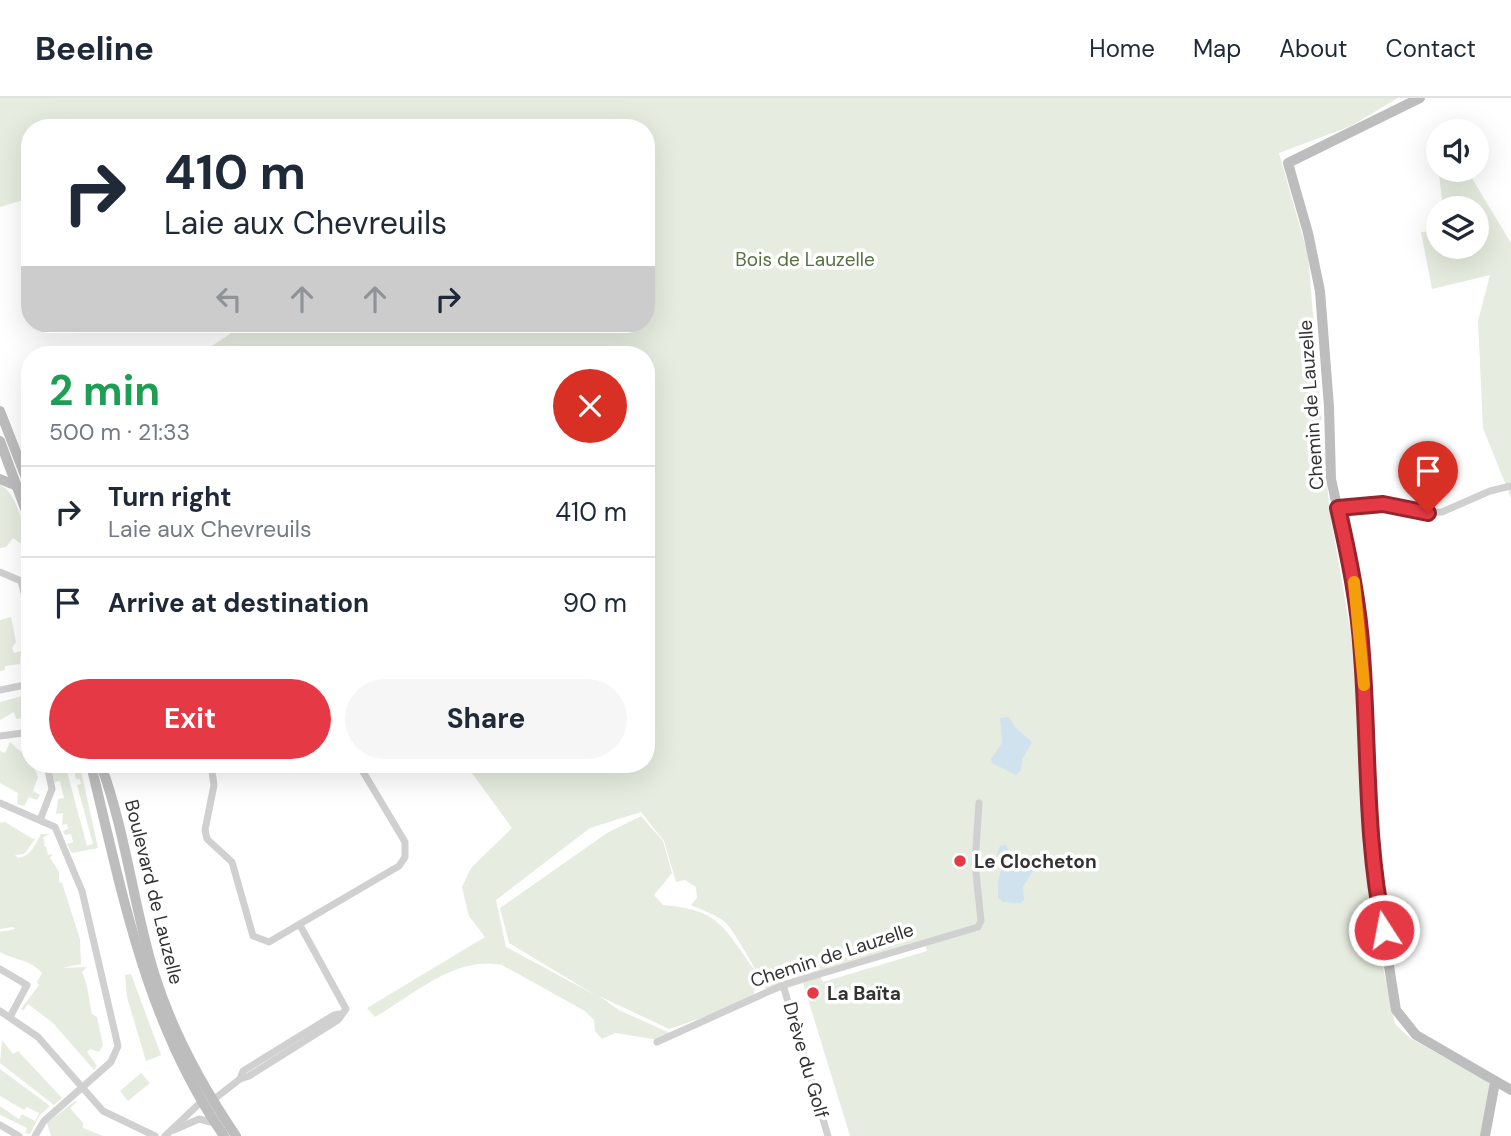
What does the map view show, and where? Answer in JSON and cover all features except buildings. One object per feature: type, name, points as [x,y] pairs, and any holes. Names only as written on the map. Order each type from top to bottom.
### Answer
[{"type":"street","name":"Chemin de Lauzelle","points":[[1420,98],[1288,163],[1320,291],[1329,407],[1330,467],[1351,569],[1361,640],[1374,872],[1396,1010],[1416,1035],[1511,1090]]},
{"type":"street","points":[[0,411],[21,465]]},
{"type":"street","points":[[1,448],[21,465]]},
{"type":"street","points":[[1,448],[21,497]]},
{"type":"street","points":[[0,479],[17,486]]},
{"type":"street","points":[[1338,508],[1374,503],[1428,513],[1442,512],[1490,491],[1511,486]]},
{"type":"street","points":[[0,572],[21,581]]},
{"type":"street","points":[[0,690],[21,686]]},
{"type":"street","points":[[0,736],[21,733]]},
{"type":"street","points":[[40,820],[52,789],[49,773]]},
{"type":"street","name":"Boulevard de Lauzelle","points":[[94,773],[145,980],[169,1039],[236,1136]]},
{"type":"street","name":"Boulevard de Lauzelle","points":[[106,773],[160,990],[211,1103],[215,1123],[224,1136]]},
{"type":"street","points":[[212,773],[214,785],[205,830],[207,839],[235,868],[253,936],[270,942],[301,927],[399,866],[405,857],[405,842],[364,773]]},
{"type":"street","points":[[0,803],[55,827],[78,878],[118,1046],[111,1062],[44,1121],[35,1136]]},
{"type":"street","name":"Chemin de Lauzelle","points":[[657,1042],[783,985],[974,929],[980,923],[975,863],[979,803]]},
{"type":"street","points":[[168,1134],[240,1079],[338,1020],[346,1009],[301,927]]},
{"type":"street","points":[[0,969],[27,985],[10,1017]]},
{"type":"street","name":"Drève du Golf","points":[[783,985],[828,1136]]},
{"type":"street","points":[[0,1011],[38,1037],[103,1111],[155,1136]]},
{"type":"street","points":[[1485,1136],[1495,1082]]},
{"type":"street","points":[[168,1134],[199,1119],[215,1123]]},
{"type":"street","points":[[0,1125],[19,1136]]},
{"type":"green space","name":"Bois de Lauzelle","points":[[0,98],[1398,98],[1351,126],[1279,153],[1308,255],[1329,506],[1355,658],[1374,925],[1395,1024],[1410,1038],[1488,1082],[1491,1087],[1482,1136],[850,1136],[803,983],[669,1029],[599,996],[619,1010],[670,1033],[659,1040],[615,1033],[602,1039],[595,1031],[594,1020],[585,1011],[502,965],[485,963],[452,971],[435,979],[375,1017],[367,1008],[485,937],[469,916],[462,887],[471,868],[512,828],[472,773],[655,773],[655,346],[212,346],[230,334],[655,333],[655,119],[21,119],[21,201],[0,207]],"holes":[[[641,812],[664,841],[676,882],[685,880],[696,887],[697,898],[691,905],[714,915],[730,927],[756,972],[729,934],[710,917],[663,905],[654,895],[672,873],[663,841],[641,816],[607,833],[500,908],[509,943],[597,996],[506,947],[496,900],[590,828]],[[925,944],[927,951],[823,982],[820,976],[754,994],[757,973],[766,990]]]},
{"type":"green space","points":[[1440,182],[1474,182],[1483,196],[1441,196]]},
{"type":"green space","points":[[1489,206],[1511,243],[1511,498],[1483,428],[1478,321],[1490,275],[1432,289],[1426,259],[1489,259]]},
{"type":"green space","points":[[1421,232],[1426,232],[1426,258]]},
{"type":"green space","points":[[0,485],[14,499],[19,511],[21,544],[13,538],[6,547],[0,548]]},
{"type":"green space","points":[[11,617],[16,642],[12,648],[14,653],[21,651],[20,664],[5,666],[5,670],[0,671],[0,620]]},
{"type":"green space","points":[[21,696],[21,718],[16,719],[14,712],[0,720],[0,702]]},
{"type":"green space","points":[[10,742],[21,752],[21,773],[36,773],[38,777],[33,791],[40,795],[37,800],[29,797],[24,806],[17,804],[18,793],[0,783],[0,751],[5,753]]},
{"type":"green space","points":[[52,773],[67,773],[87,846],[93,844],[77,785],[81,784],[80,779],[76,779],[75,773],[82,773],[98,848],[72,853],[67,844],[73,842],[71,834],[65,835],[63,831],[68,829],[67,824],[62,825],[63,813],[56,814],[58,799],[64,798],[60,781],[54,782]]},
{"type":"green space","points":[[5,822],[33,839],[36,838],[24,854],[15,855],[18,858],[22,857],[35,846],[41,834],[49,834],[43,838],[43,845],[48,855],[53,854],[50,858],[59,872],[59,882],[62,883],[80,939],[81,964],[63,968],[87,967],[82,972],[103,1045],[99,1052],[90,1049],[87,1052],[97,1066],[94,1070],[53,1023],[28,1004],[23,1011],[21,1009],[39,985],[37,982],[42,973],[28,963],[0,952],[0,932],[15,929],[0,929],[0,823]]},
{"type":"green space","points":[[131,974],[161,1055],[146,1061],[127,997],[125,975]]},
{"type":"green space","points":[[2,1040],[13,1054],[18,1051],[62,1098],[54,1105],[0,1063]]},
{"type":"green space","points":[[0,1069],[50,1106],[39,1116],[30,1134],[25,1133],[27,1128],[0,1115],[0,1106],[19,1119],[22,1114],[35,1121],[39,1113],[27,1107],[24,1110],[0,1096]]},
{"type":"green space","points":[[141,1073],[150,1083],[128,1101],[120,1091]]},
{"type":"green space","points":[[77,1102],[70,1108],[83,1123],[83,1128],[103,1136],[51,1136],[47,1123]]},
{"type":"water","points":[[1009,717],[1016,728],[1032,742],[1022,760],[1021,770],[1016,775],[992,763],[991,759],[1002,743],[1000,718]]},
{"type":"water","points":[[1006,845],[1015,863],[1034,869],[1023,887],[1024,900],[1020,903],[1003,902],[998,897],[998,881],[1003,864],[997,854],[1000,846]]},
{"type":"slow traffic","points":[[1354,582],[1364,685]]},
{"type":"place","name":"Le Clocheton","points":[[960,861]]},
{"type":"place","name":"La Baïta","points":[[813,993]]},
{"type":"route","points":[[1384,930],[1374,872],[1361,640],[1355,588],[1338,508],[1383,504],[1428,513]]}]
